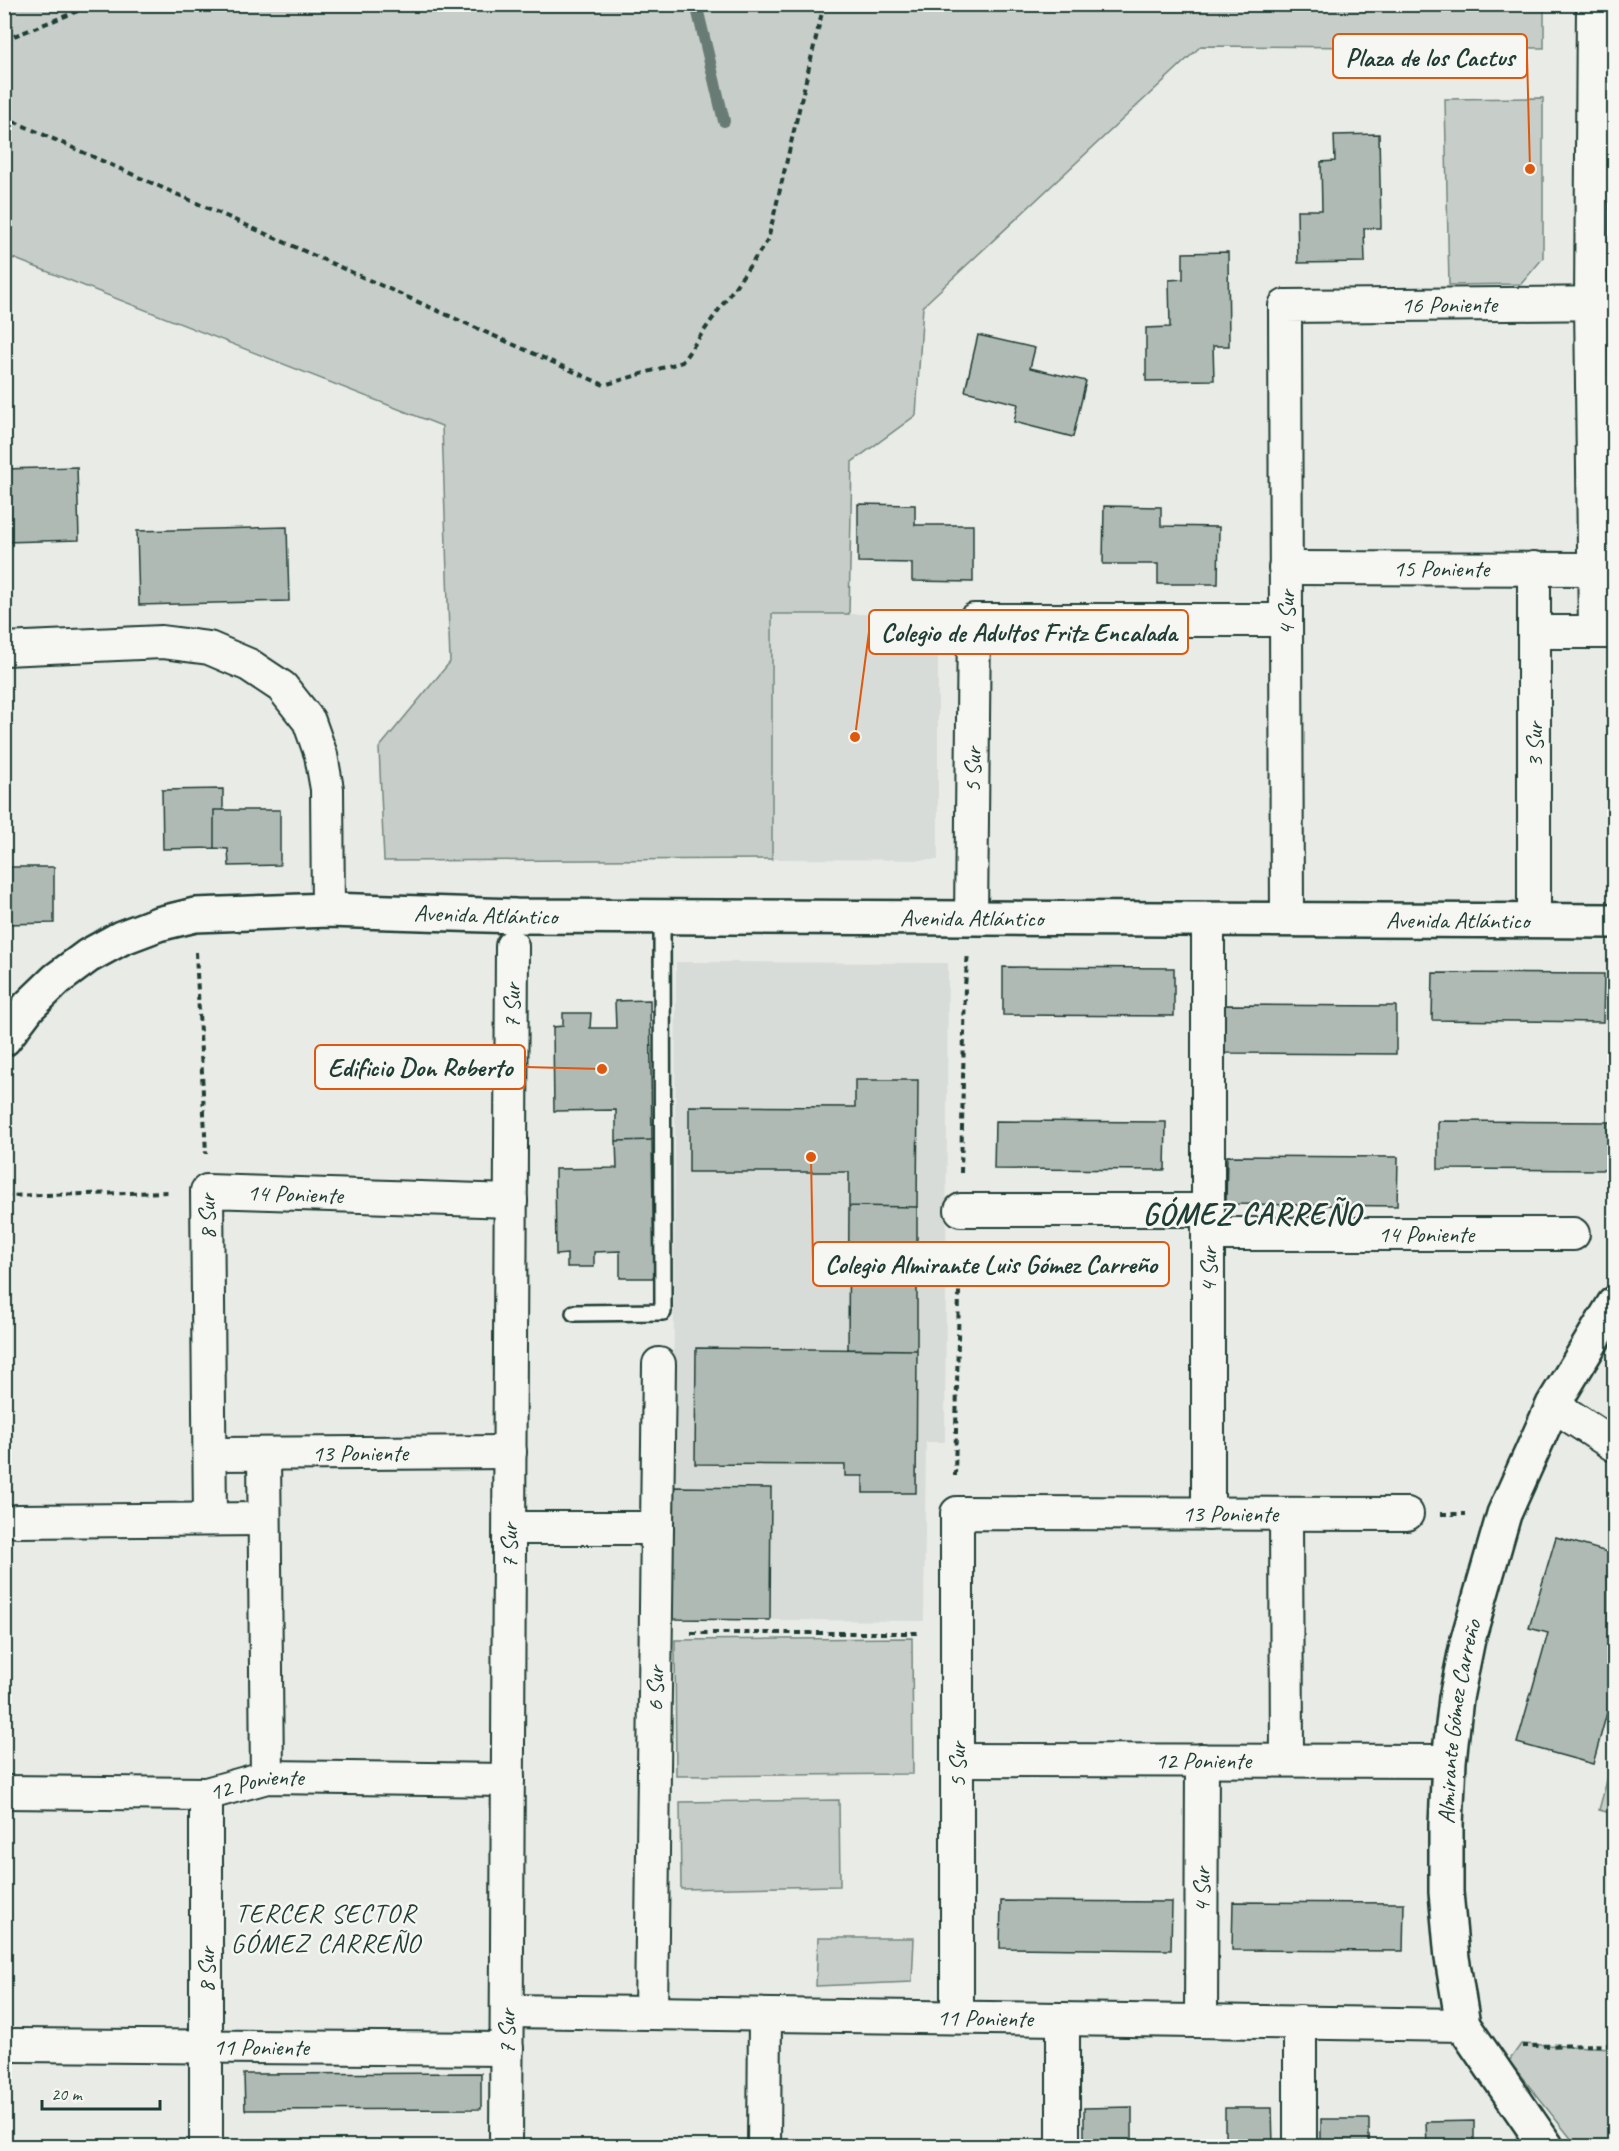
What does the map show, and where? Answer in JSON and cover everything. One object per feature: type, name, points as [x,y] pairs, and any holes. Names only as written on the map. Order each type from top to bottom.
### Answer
[{"type":"street","points":[[1534,632],[1605,632],[1595,568],[1603,303],[1593,4]]},
{"type":"street","name":"16 Poniente","points":[[1285,306],[1603,303]]},
{"type":"street","name":"4 Sur","points":[[1285,306],[1287,920]]},
{"type":"street","name":"15 Poniente","points":[[1285,568],[1595,568]]},
{"type":"street","name":"3 Sur","points":[[1534,568],[1534,921]]},
{"type":"street","name":"5 Sur","points":[[971,918],[974,620],[1286,620]]},
{"type":"street","points":[[4,649],[162,642],[209,648],[249,665],[282,687],[309,721],[321,755],[327,789],[328,910]]},
{"type":"street","name":"Avenida Atlántico","points":[[4,1039],[29,1006],[57,979],[88,956],[121,938],[158,924],[195,915],[328,910],[516,916],[1614,921]]},
{"type":"street","name":"4 Sur","points":[[1208,919],[1208,1514]]},
{"type":"street","name":"7 Sur","points":[[506,2146],[512,946]]},
{"type":"street","name":"14 Poniente","points":[[207,1191],[511,1201]]},
{"type":"street","name":"8 Sur","points":[[207,1191],[210,1519]]},
{"type":"street","name":"14 Poniente","points":[[961,1210],[1208,1222],[1573,1234]]},
{"type":"street","name":"Almirante Gómez Carreño","points":[[1546,2146],[1463,2025],[1452,1958],[1446,1892],[1449,1761],[1456,1698],[1468,1639],[1504,1514],[1553,1405],[1614,1304]]},
{"type":"street","name":"6 Sur","points":[[651,2013],[659,1364]]},
{"type":"street","points":[[1553,1405],[1614,1445]]},
{"type":"street","name":"13 Poniente","points":[[210,1454],[510,1452]]},
{"type":"street","points":[[264,1454],[267,1777]]},
{"type":"street","name":"5 Sur","points":[[957,1513],[957,2017]]},
{"type":"street","name":"13 Poniente","points":[[957,1513],[1407,1514]]},
{"type":"street","points":[[1286,1514],[1287,1760]]},
{"type":"street","points":[[17,1521],[264,1519]]},
{"type":"street","points":[[510,1528],[657,1528]]},
{"type":"street","name":"12 Poniente","points":[[957,1760],[1449,1761]]},
{"type":"street","name":"4 Sur","points":[[1202,1760],[1202,2020]]},
{"type":"street","name":"12 Poniente","points":[[4,1792],[206,1794],[267,1777],[508,1780]]},
{"type":"street","name":"8 Sur","points":[[206,1794],[206,2146]]},
{"type":"street","name":"11 Poniente","points":[[507,2011],[1463,2025]]},
{"type":"street","points":[[764,2146],[765,2015]]},
{"type":"street","points":[[1063,2019],[1063,2146]]},
{"type":"street","points":[[1300,2022],[1300,2146]]},
{"type":"street","name":"11 Poniente","points":[[15,2046],[507,2049]]},
{"type":"lane","points":[[574,1313],[663,1312],[662,917]]},
{"type":"path","points":[[4,117],[604,385],[682,362],[768,240],[824,4]]},
{"type":"path","points":[[4,40],[78,11]]},
{"type":"path","name":"8 Sur","points":[[195,915],[207,1191]]},
{"type":"path","points":[[4,1196],[207,1191]]},
{"type":"path","points":[[1407,1514],[1504,1514]]},
{"type":"path","points":[[656,1633],[957,1633]]},
{"type":"path","points":[[1519,2046],[1614,2045]]},
{"type":"shaded area","points":[[1544,4],[1544,48],[1201,46],[923,306],[916,415],[852,462],[849,614],[772,614],[772,859],[384,861],[379,748],[450,662],[442,426],[5,255],[5,5]]},
{"type":"shaded area","points":[[1543,98],[1543,258],[1521,284],[1449,285],[1445,99]]},
{"type":"shaded area","points":[[772,614],[938,614],[938,860],[772,859]]},
{"type":"shaded area","points":[[676,962],[948,963],[945,1442],[926,1442],[924,1621],[672,1619]]},
{"type":"shaded area","points":[[912,1638],[913,1774],[676,1776],[675,1640]]},
{"type":"shaded area","points":[[1614,1754],[1614,1814],[1599,1810]]},
{"type":"shaded area","points":[[839,1800],[840,1886],[681,1889],[680,1802]]},
{"type":"shaded area","points":[[818,1938],[914,1938],[912,1982],[816,1986]]},
{"type":"shaded area","points":[[1521,2044],[1614,2048],[1614,2146],[1577,2146],[1509,2061]]},
{"type":"building","points":[[1379,134],[1381,228],[1364,228],[1365,262],[1298,263],[1297,210],[1322,210],[1321,162],[1335,161],[1334,135]]},
{"type":"building","points":[[1228,252],[1229,346],[1213,346],[1214,380],[1146,381],[1146,328],[1170,327],[1169,280],[1183,279],[1183,253]]},
{"type":"building","points":[[978,335],[1035,348],[1030,368],[1086,381],[1073,437],[1014,422],[1018,404],[965,391]]},
{"type":"building","points":[[77,467],[79,540],[4,542],[4,469]]},
{"type":"building","points":[[858,504],[915,505],[915,525],[973,525],[973,582],[912,581],[912,563],[858,562]]},
{"type":"building","points":[[1104,506],[1161,507],[1161,526],[1219,527],[1218,584],[1158,584],[1158,564],[1103,564]]},
{"type":"building","points":[[287,527],[289,601],[139,605],[137,531]]},
{"type":"building","points":[[223,789],[223,810],[214,810],[214,848],[163,849],[162,790]]},
{"type":"building","points":[[214,810],[280,810],[280,865],[229,866],[228,849],[214,848]]},
{"type":"building","points":[[4,867],[54,867],[54,923],[4,924]]},
{"type":"building","points":[[1003,967],[1174,968],[1174,1016],[1003,1015]]},
{"type":"building","points":[[1433,973],[1604,974],[1603,1022],[1432,1020]]},
{"type":"building","points":[[650,1000],[652,1140],[616,1141],[616,1110],[554,1111],[553,1027],[563,1026],[563,1013],[591,1013],[590,1028],[616,1028],[615,1001]]},
{"type":"building","points":[[1225,1005],[1396,1006],[1396,1054],[1225,1053]]},
{"type":"building","points":[[855,1080],[918,1080],[917,1207],[849,1206],[849,1172],[689,1172],[689,1106],[855,1107]]},
{"type":"building","points":[[995,1121],[1166,1122],[1165,1170],[994,1169]]},
{"type":"building","points":[[1438,1121],[1610,1122],[1609,1170],[1438,1169]]},
{"type":"building","points":[[652,1140],[654,1278],[620,1278],[620,1251],[594,1252],[594,1267],[567,1267],[567,1254],[556,1255],[555,1169],[617,1168],[616,1141]]},
{"type":"building","points":[[1227,1156],[1398,1157],[1397,1206],[1226,1204]]},
{"type":"building","points":[[849,1206],[917,1207],[917,1350],[848,1349]]},
{"type":"building","points":[[696,1348],[917,1350],[916,1493],[863,1493],[863,1476],[845,1476],[845,1465],[695,1464]]},
{"type":"building","points":[[673,1487],[771,1488],[770,1620],[672,1619]]},
{"type":"building","points":[[1556,1537],[1614,1554],[1614,1687],[1593,1764],[1517,1743],[1548,1633],[1529,1628]]},
{"type":"building","points":[[1001,1901],[1172,1902],[1171,1950],[1000,1948]]},
{"type":"building","points":[[1233,1902],[1404,1903],[1403,1951],[1232,1950]]},
{"type":"building","points":[[481,2073],[481,2109],[245,2110],[244,2074]]},
{"type":"building","points":[[1132,2107],[1132,2146],[1084,2146],[1084,2108]]},
{"type":"building","points":[[1225,2108],[1272,2108],[1273,2146],[1225,2146]]},
{"type":"building","points":[[1321,2119],[1369,2119],[1369,2146],[1321,2146]]},
{"type":"building","points":[[1474,2121],[1474,2146],[1427,2146],[1426,2122]]},
{"type":"waterway","points":[[696,4],[724,121]]},
{"type":"place","name":"Plaza de los Cactus","points":[[1530,169]]},
{"type":"place","name":"Colegio de Adultos Fritz Encalada","points":[[855,737]]},
{"type":"place","name":"Edificio Don Roberto","points":[[602,1069]]},
{"type":"place","name":"Colegio Almirante Luis Gómez Carreño","points":[[811,1157]]},
{"type":"district","name":"GÓMEZ CARREÑO","points":[[1252,1214]]},
{"type":"district","name":"TERCER SECTOR GÓMEZ CARREÑO","points":[[326,1928]]}]
